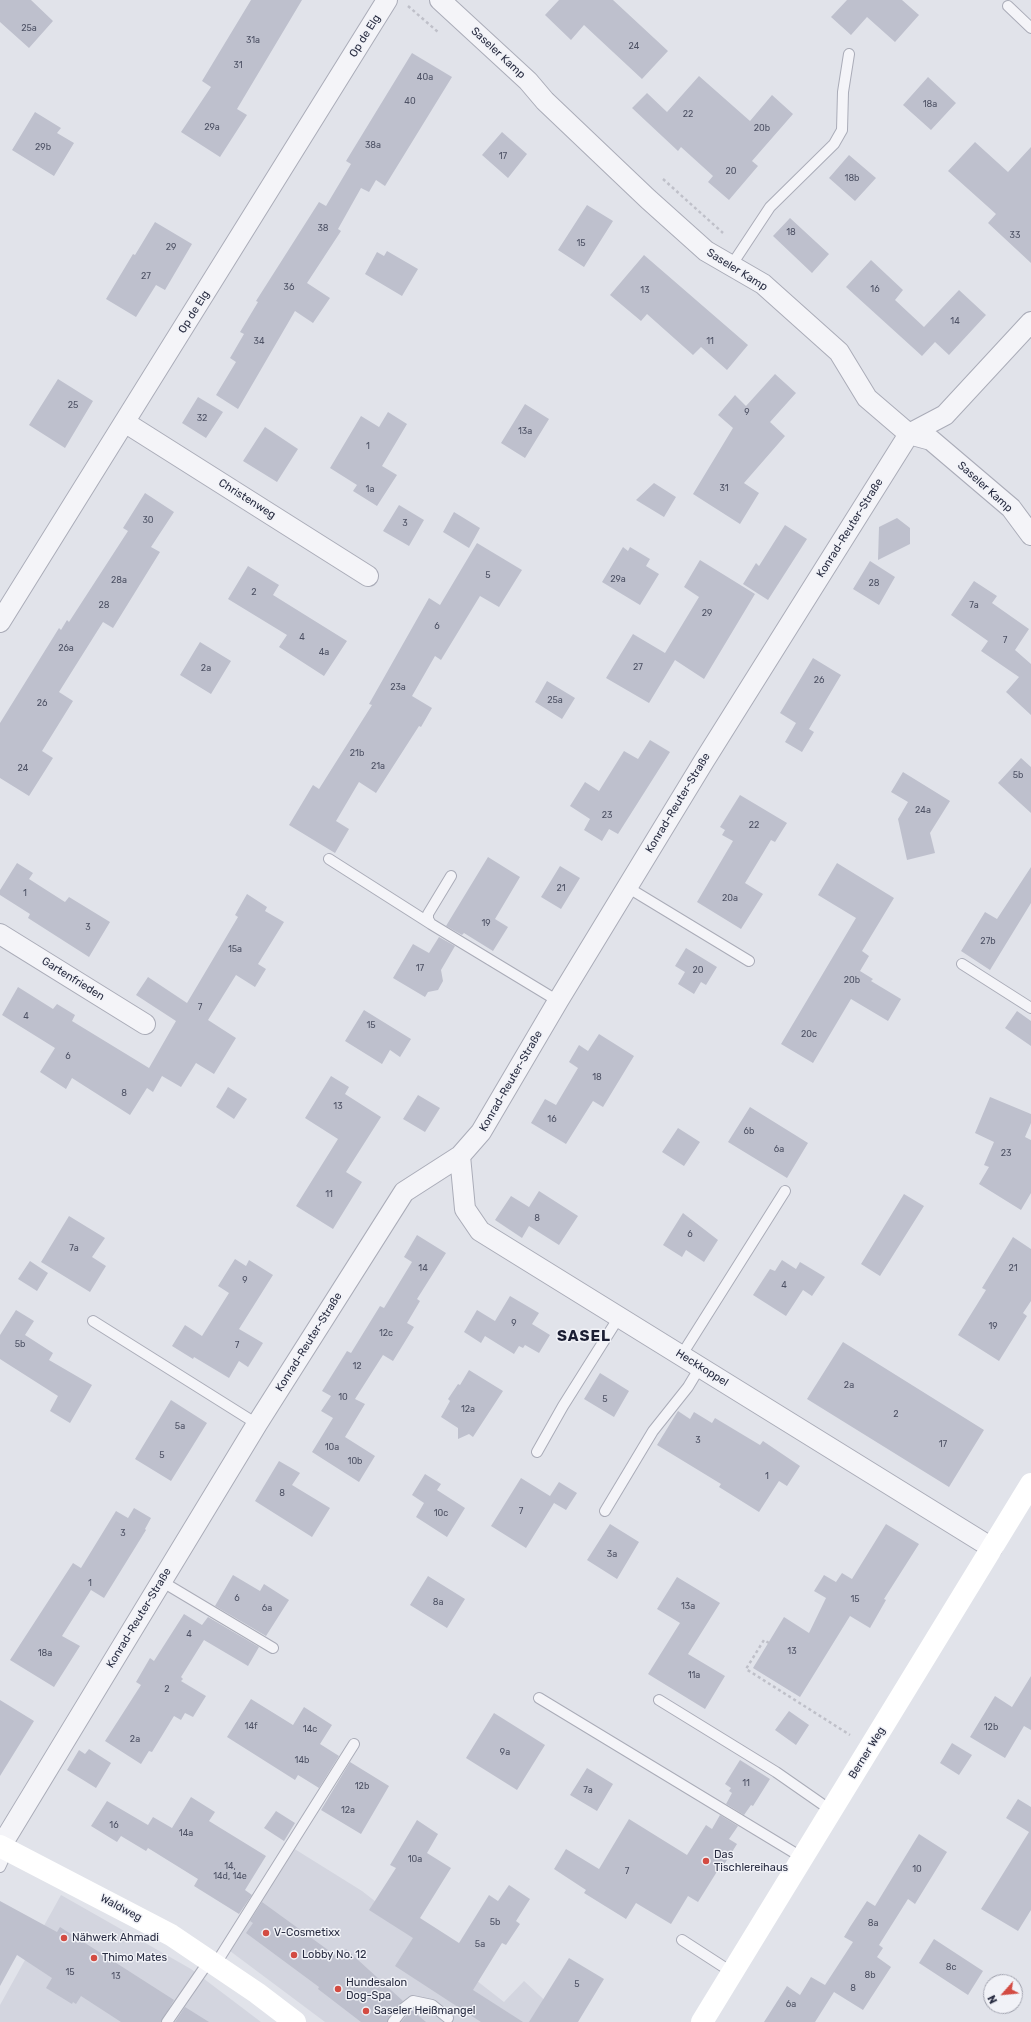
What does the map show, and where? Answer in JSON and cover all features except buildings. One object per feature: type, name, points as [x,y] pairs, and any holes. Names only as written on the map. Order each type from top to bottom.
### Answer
[{"type":"street","name":"Op de Elg","points":[[0,622],[126,423],[387,0]]},
{"type":"street","name":"Saseler Kamp","points":[[440,0],[528,81],[545,101],[660,210],[706,251],[763,284],[839,352],[867,398],[909,434],[931,440],[1011,508],[1031,535]]},
{"type":"street","points":[[909,434],[945,415],[1031,322]]},
{"type":"street","name":"Christenweg","points":[[126,423],[368,576]]},
{"type":"street","name":"Konrad-Reuter-Straße","points":[[2,1852],[161,1581],[257,1424],[404,1192],[460,1156],[481,1132],[558,1001],[704,761],[909,434]]},
{"type":"street","name":"Gartenfrieden","points":[[0,934],[145,1024]]},
{"type":"street","name":"Heckkoppel","points":[[460,1156],[465,1209],[480,1231],[992,1548]]},
{"type":"street","name":"Berner Weg","points":[[702,2022],[871,1748],[1031,1484]]},
{"type":"street","name":"Waldweg","points":[[2,1852],[134,1915],[171,1936],[257,1993],[295,2022]]},
{"type":"lane","points":[[1008,6],[1031,28]]},
{"type":"lane","points":[[731,266],[770,207],[834,144],[842,130],[843,92],[849,54]]},
{"type":"lane","points":[[329,859],[431,924],[558,1001]]},
{"type":"lane","points":[[431,924],[428,919],[428,914],[451,876]]},
{"type":"lane","points":[[627,887],[750,961]]},
{"type":"lane","points":[[962,964],[1031,1008]]},
{"type":"lane","points":[[682,1356],[785,1191]]},
{"type":"lane","points":[[537,1452],[562,1406],[619,1317]]},
{"type":"lane","points":[[93,1321],[257,1424]]},
{"type":"lane","points":[[605,1511],[653,1431],[688,1387],[700,1367]]},
{"type":"lane","points":[[161,1581],[273,1648]]},
{"type":"lane","points":[[539,1698],[803,1858]]},
{"type":"lane","points":[[659,1700],[776,1772],[832,1811]]},
{"type":"lane","points":[[167,2022],[212,1963],[354,1744]]},
{"type":"lane","points":[[682,1940],[733,1973]]},
{"type":"lane","points":[[393,2022],[404,2008],[413,2001],[432,2005],[448,2018]]},
{"type":"path","points":[[768,1643],[764,1640],[746,1669],[871,1748]]},
{"type":"shaded area","points":[[285,1843],[362,1891],[504,2002],[524,1981],[568,2022],[325,2022],[222,1945]]},
{"type":"shaded area","points":[[61,1895],[191,1969],[261,2022],[0,2022],[0,2005]]},
{"type":"place","name":"Das Tischlereihaus","points":[[706,1861]]},
{"type":"place","name":"V-Cosmetixx","points":[[266,1933]]},
{"type":"place","name":"Nähwerk Ahmadi","points":[[64,1938]]},
{"type":"place","name":"Lobby No. 12","points":[[294,1955]]},
{"type":"place","name":"Thimo Mates","points":[[94,1958]]},
{"type":"place","name":"Hundesalon Dog-Spa","points":[[338,1989]]},
{"type":"place","name":"Saseler Heißmangel","points":[[366,2011]]},
{"type":"district","name":"SASEL","points":[[584,1337]]}]
